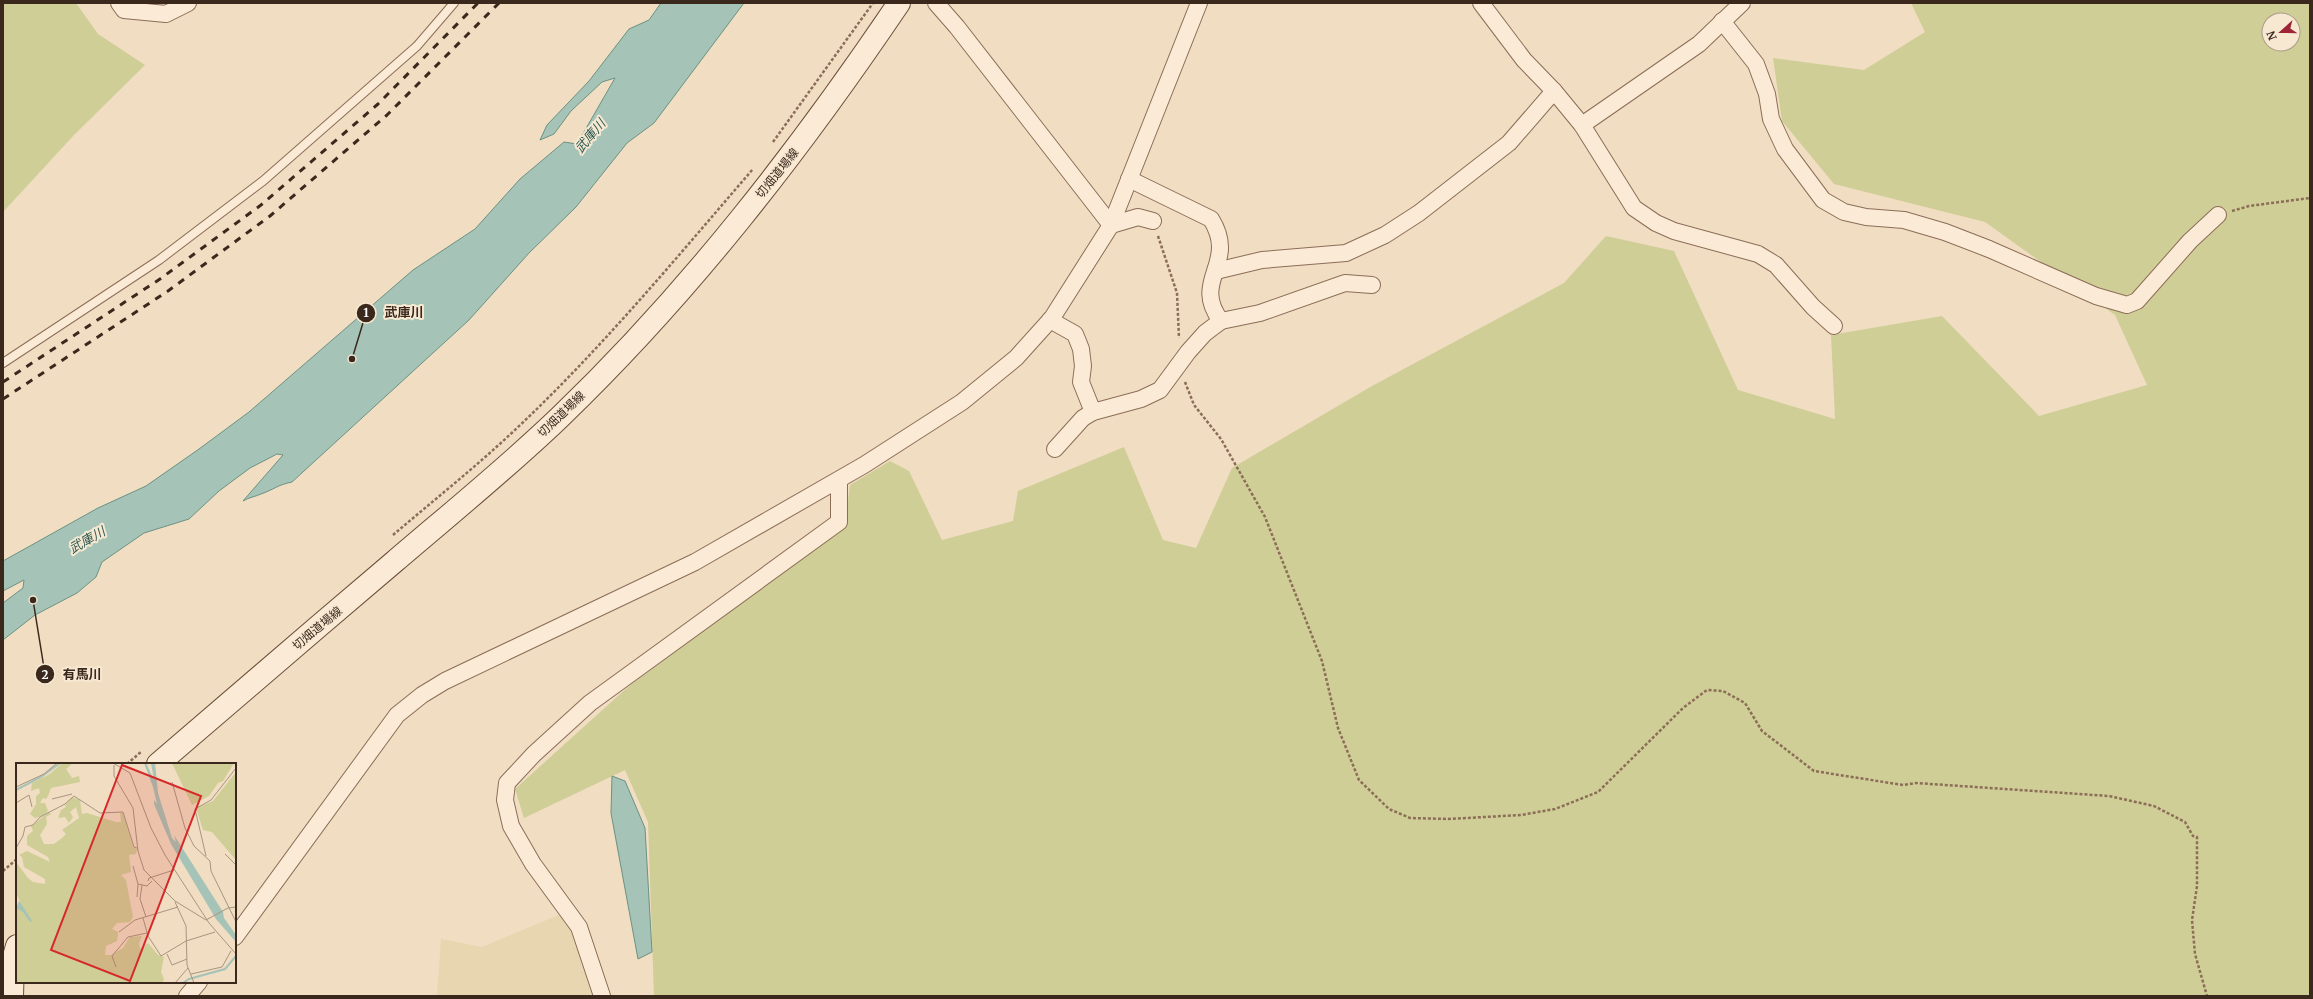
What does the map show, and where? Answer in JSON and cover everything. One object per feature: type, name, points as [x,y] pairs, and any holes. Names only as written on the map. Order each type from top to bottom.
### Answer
[{"type":"main road","name":"切畑道場線","points":[[151,756],[475,493],[559,417],[618,358],[698,270],[801,144],[900,3]]},
{"type":"main road","points":[[12,996],[13,960],[16,950]]},
{"type":"street","points":[[119,3],[124,10],[166,14],[188,3]]},
{"type":"street","points":[[936,3],[957,27],[1111,225]]},
{"type":"street","points":[[236,936],[398,715],[422,695],[445,681],[695,562],[839,480],[962,402],[1016,358],[1050,320],[1111,225],[1199,3]]},
{"type":"street","points":[[1481,3],[1524,60],[1554,91],[1582,125],[1634,208],[1656,223],[1674,231],[1758,254],[1776,265],[1813,307],[1834,326]]},
{"type":"street","points":[[1582,125],[1699,44],[1742,3]]},
{"type":"street","points":[[1722,21],[1756,64],[1767,94],[1771,119],[1785,149],[1823,200],[1844,212],[1866,217],[1904,220],[1945,232],[1989,248],[2096,296],[2127,305],[2137,301],[2190,241],[2218,215]]},
{"type":"street","points":[[1216,271],[1262,260],[1346,253],[1385,235],[1418,213],[1509,144],[1554,91]]},
{"type":"street","points":[[1129,179],[1211,219],[1219,231],[1222,247],[1216,271],[1210,284],[1210,300],[1221,321]]},
{"type":"street","points":[[1111,225],[1138,217],[1153,221]]},
{"type":"street","points":[[1056,449],[1083,418],[1093,412],[1141,399],[1160,390],[1188,352],[1205,333],[1221,321],[1260,312],[1345,284],[1372,285]]},
{"type":"street","points":[[1050,320],[1075,334],[1080,349],[1083,366],[1081,382],[1093,412]]},
{"type":"street","points":[[602,996],[579,927],[533,864],[511,826],[505,800],[507,783],[534,754],[590,703],[839,522],[839,480]]},
{"type":"street","points":[[187,996],[198,983]]},
{"type":"lane","points":[[3,363],[159,260],[263,181],[416,46],[454,3]]},
{"type":"path","points":[[771,146],[873,3]]},
{"type":"path","points":[[390,537],[516,429],[575,370],[675,260],[757,164]]},
{"type":"path","points":[[2218,215],[2249,206],[2310,198]]},
{"type":"path","points":[[1153,221],[1177,292],[1179,339]]},
{"type":"path","points":[[1183,377],[1194,405],[1221,439],[1265,517],[1322,661],[1338,728],[1359,780],[1389,808],[1410,818],[1448,819],[1521,815],[1554,809],[1598,792],[1683,708],[1707,690],[1723,691],[1745,703],[1762,731],[1814,771],[1903,785],[1916,783],[2109,796],[2154,806],[2185,822],[2193,836],[2197,837],[2197,886],[2192,920],[2195,954],[2207,996]]},
{"type":"path","points":[[130,763],[151,756]]},
{"type":"path","points":[[3,871],[16,860]]},
{"type":"shaded area","points":[[3,3],[76,3],[98,34],[145,65],[74,135],[3,212]]},
{"type":"shaded area","points":[[1911,3],[2310,3],[2310,996],[654,996],[648,822],[625,770],[524,818],[515,789],[629,686],[845,526],[850,485],[890,461],[909,471],[942,540],[1013,521],[1018,491],[1124,447],[1163,540],[1196,548],[1232,468],[1372,386],[1564,283],[1606,236],[1674,251],[1738,390],[1835,419],[1831,335],[1942,316],[2039,416],[2147,385],[2115,315],[1985,222],[1834,184],[1782,121],[1773,58],[1864,70],[1925,32]]},
{"type":"shaded area","points":[[561,914],[582,943],[598,996],[437,996],[441,939],[482,947]]},
{"type":"water","points":[[661,3],[744,3],[654,123],[627,143],[576,207],[529,253],[469,320],[292,482],[243,501],[283,455],[277,454],[250,468],[219,491],[189,519],[144,533],[102,562],[96,577],[77,593],[35,615],[3,640],[3,603],[23,588],[24,580],[3,591],[3,561],[98,508],[146,486],[199,449],[249,412],[413,270],[475,229],[520,179],[564,142],[577,144],[615,78],[602,82],[571,111],[554,134],[540,140],[547,125],[589,81],[629,29],[649,20]]},
{"type":"water","points":[[612,776],[625,781],[645,828],[652,952],[638,959],[611,813]]},
{"type":"railway","points":[[3,382],[160,279],[261,205],[378,104],[478,3]]},
{"type":"railway","points":[[3,399],[168,291],[270,216],[387,115],[499,3]]},
{"type":"place","name":"武庫川","points":[[352,359]]},
{"type":"place","name":"有馬川","points":[[33,600]]}]
